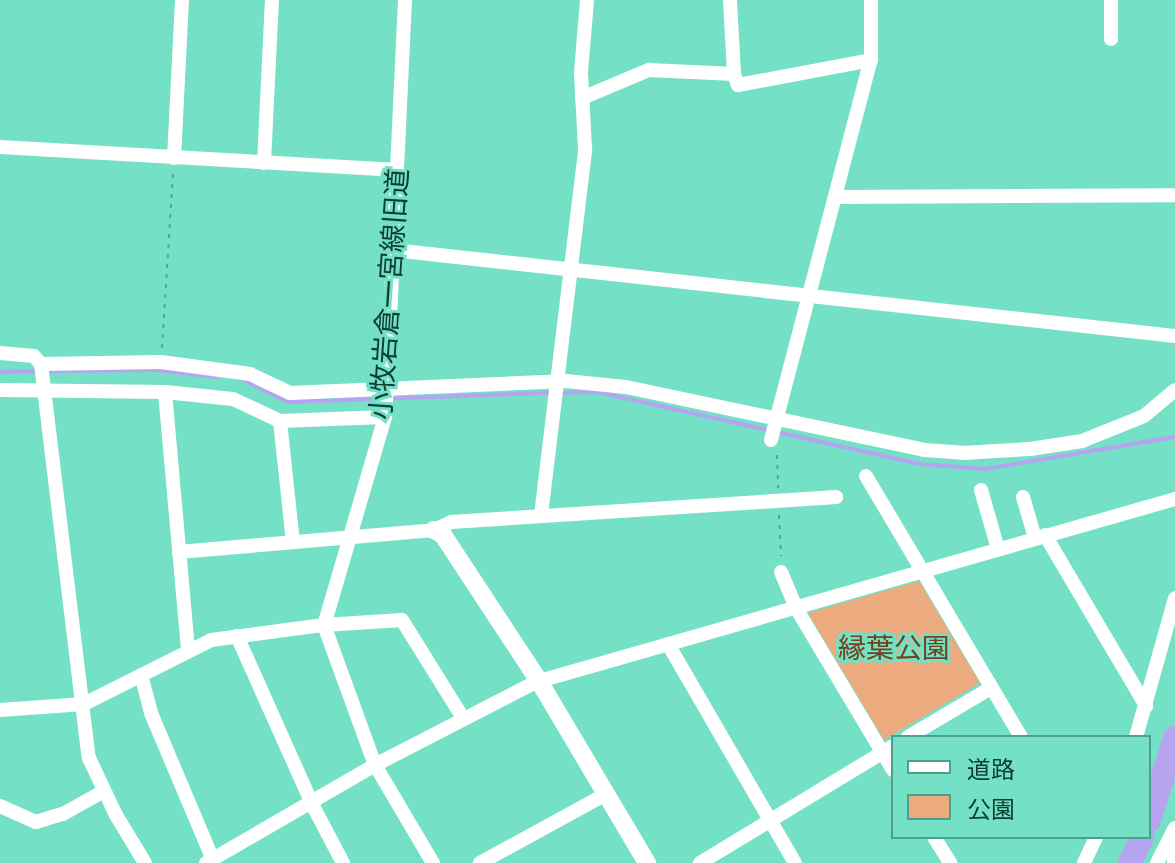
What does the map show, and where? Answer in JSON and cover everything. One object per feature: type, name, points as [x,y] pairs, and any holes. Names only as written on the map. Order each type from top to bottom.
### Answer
[{"type":"street","points":[[174,158],[182,0]]},
{"type":"street","points":[[264,163],[272,0]]},
{"type":"street","name":"小牧岩倉一宮線旧道","points":[[324,625],[385,413],[405,0]]},
{"type":"street","points":[[541,515],[585,149],[582,98],[587,0]]},
{"type":"street","points":[[730,0],[734,74],[738,85],[871,60]]},
{"type":"street","points":[[774,430],[871,60],[871,0]]},
{"type":"street","points":[[1111,0],[1111,39]]},
{"type":"street","points":[[582,98],[649,70],[734,74]]},
{"type":"street","points":[[0,147],[397,170]]},
{"type":"street","points":[[837,197],[1175,195]]},
{"type":"street","points":[[393,250],[1175,336]]},
{"type":"street","points":[[0,353],[34,356],[42,365],[89,758],[145,863]]},
{"type":"street","points":[[42,365],[161,362],[250,374],[290,393],[626,387],[774,430],[924,450],[992,453],[1082,441],[1114,430],[1144,416],[1175,390]]},
{"type":"street","points":[[0,390],[44,386],[233,399],[280,421],[385,413]]},
{"type":"street","points":[[165,392],[188,649]]},
{"type":"street","points":[[280,421],[293,542]]},
{"type":"street","points":[[866,476],[1020,735]]},
{"type":"street","points":[[981,490],[998,549]]},
{"type":"street","points":[[179,552],[434,530],[451,522],[836,497]]},
{"type":"street","points":[[1023,497],[1040,536],[1146,706]]},
{"type":"street","points":[[141,675],[151,713],[209,861],[375,765],[539,681],[1175,499]]},
{"type":"street","points":[[434,530],[443,535],[539,681],[647,863]]},
{"type":"street","points":[[700,863],[888,749],[796,608],[781,572]]},
{"type":"street","points":[[1137,735],[1175,598]]},
{"type":"street","points":[[0,710],[84,704],[211,640],[324,625],[402,620],[463,718]]},
{"type":"street","points":[[324,625],[375,765],[433,863]]},
{"type":"street","points":[[237,636],[312,804],[343,863]]},
{"type":"street","points":[[668,644],[795,863]]},
{"type":"street","points":[[911,735],[991,688]]},
{"type":"street","points":[[0,806],[36,822],[63,814],[104,791]]},
{"type":"street","points":[[480,863],[606,794]]},
{"type":"street","points":[[1157,863],[1175,829]]},
{"type":"street","points":[[1174,863],[1175,829]]},
{"type":"street","points":[[935,839],[950,863]]},
{"type":"path","points":[[161,362],[174,158]]},
{"type":"green space","name":"縁葉公園","points":[[919,581],[980,683],[884,740],[808,613]]},
{"type":"waterway","points":[[46,371],[156,370],[217,377]]},
{"type":"waterway","points":[[0,372],[37,371]]},
{"type":"waterway","points":[[242,379],[288,402],[551,393]]},
{"type":"waterway","points":[[560,393],[598,392],[920,464],[985,469],[1175,437]]},
{"type":"waterway","points":[[1151,814],[1175,738]]},
{"type":"waterway","points":[[1130,863],[1141,839]]}]
